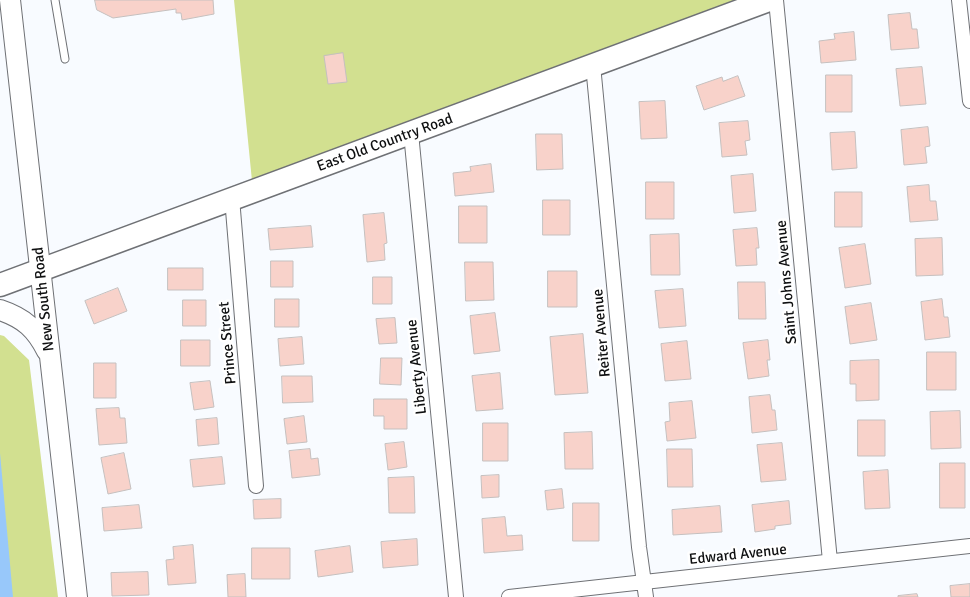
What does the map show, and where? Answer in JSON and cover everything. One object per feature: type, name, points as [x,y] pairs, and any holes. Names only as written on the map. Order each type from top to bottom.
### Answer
[{"type":"main road","name":"East Old Country Road","points":[[0,285],[769,0]]},
{"type":"street","name":"Saint Johns Avenue","points":[[776,0],[830,561]]},
{"type":"street","points":[[958,0],[970,101]]},
{"type":"street","name":"New South Road","points":[[9,7],[41,271],[77,597]]},
{"type":"street","name":"Reiter Avenue","points":[[593,65],[639,547],[646,597]]},
{"type":"street","name":"Liberty Avenue","points":[[411,133],[456,597]]},
{"type":"street","name":"Prince Street","points":[[232,198],[256,486]]},
{"type":"street","points":[[0,310],[16,315],[39,334],[51,360]]},
{"type":"street","name":"Edward Avenue","points":[[509,597],[970,546]]},
{"type":"lane","points":[[56,0],[65,58]]},
{"type":"green space","points":[[234,0],[769,0],[253,191]]},
{"type":"green space","points":[[0,335],[4,336],[29,360],[58,597],[0,597]]},
{"type":"water","points":[[0,453],[13,597],[0,597]]},
{"type":"building","points":[[95,0],[213,0],[214,14],[182,20],[181,13],[176,13],[176,9],[113,18],[97,10]]},
{"type":"building","points":[[910,13],[912,29],[917,29],[919,48],[891,50],[888,15]]},
{"type":"building","points":[[854,32],[856,60],[821,63],[819,41],[835,39],[834,34]]},
{"type":"building","points":[[343,53],[347,82],[328,84],[324,56]]},
{"type":"building","points":[[922,67],[926,104],[900,106],[896,69]]},
{"type":"building","points":[[826,75],[852,75],[852,112],[826,112]]},
{"type":"building","points":[[738,76],[745,96],[704,110],[696,86],[722,77],[723,81]]},
{"type":"building","points":[[665,101],[667,138],[641,139],[639,102]]},
{"type":"building","points":[[748,121],[750,140],[745,141],[747,155],[722,157],[719,123]]},
{"type":"building","points":[[928,127],[930,146],[925,147],[927,163],[904,165],[901,130]]},
{"type":"building","points":[[855,132],[857,168],[832,170],[830,133]]},
{"type":"building","points":[[536,134],[562,134],[563,169],[537,170]]},
{"type":"building","points":[[491,164],[494,192],[455,196],[453,173],[471,171],[470,167]]},
{"type":"building","points":[[753,174],[756,211],[734,213],[731,176]]},
{"type":"building","points":[[646,182],[674,182],[674,219],[646,219]]},
{"type":"building","points":[[929,185],[930,201],[936,201],[938,220],[910,222],[907,187]]},
{"type":"building","points":[[835,192],[862,192],[862,227],[835,227]]},
{"type":"building","points":[[543,200],[570,200],[570,235],[543,235]]},
{"type":"building","points":[[459,206],[487,206],[487,243],[459,243]]},
{"type":"building","points":[[384,213],[387,243],[384,244],[385,260],[367,262],[363,215]]},
{"type":"building","points":[[311,226],[313,247],[270,250],[268,229]]},
{"type":"building","points":[[757,228],[759,248],[756,248],[757,265],[736,266],[733,230]]},
{"type":"building","points":[[679,234],[680,275],[651,275],[650,235]]},
{"type":"building","points":[[942,238],[943,275],[916,276],[915,239]]},
{"type":"building","points":[[865,244],[871,284],[845,288],[839,248]]},
{"type":"building","points":[[271,261],[293,261],[293,287],[271,287]]},
{"type":"building","points":[[465,262],[493,262],[494,300],[466,301]]},
{"type":"building","points":[[168,268],[203,268],[203,290],[168,290]]},
{"type":"building","points":[[548,271],[577,271],[577,307],[548,307]]},
{"type":"building","points":[[373,277],[392,277],[392,304],[373,304]]},
{"type":"building","points":[[738,282],[765,282],[766,319],[739,319]]},
{"type":"building","points":[[118,288],[127,311],[94,324],[85,301]]},
{"type":"building","points":[[683,289],[686,326],[659,328],[655,291]]},
{"type":"building","points":[[275,299],[299,299],[299,327],[275,327]]},
{"type":"building","points":[[942,299],[944,317],[948,317],[950,337],[925,340],[921,302]]},
{"type":"building","points":[[183,300],[206,300],[206,326],[183,326]]},
{"type":"building","points":[[871,303],[877,340],[850,344],[845,307]]},
{"type":"building","points":[[495,313],[500,351],[474,354],[470,316]]},
{"type":"building","points":[[395,318],[397,343],[379,344],[376,319]]},
{"type":"building","points":[[583,334],[588,393],[555,395],[550,337]]},
{"type":"building","points":[[302,337],[304,364],[280,366],[278,339]]},
{"type":"building","points":[[181,340],[210,340],[210,366],[181,366]]},
{"type":"building","points":[[768,340],[770,360],[767,360],[769,376],[748,379],[743,343]]},
{"type":"building","points":[[687,341],[691,379],[665,381],[661,344]]},
{"type":"building","points":[[927,352],[956,352],[956,390],[927,390]]},
{"type":"building","points":[[381,358],[402,358],[401,385],[380,384]]},
{"type":"building","points":[[879,360],[879,400],[856,401],[856,384],[850,384],[850,361]]},
{"type":"building","points":[[94,363],[116,363],[116,398],[94,398]]},
{"type":"building","points":[[500,373],[503,409],[476,411],[472,376]]},
{"type":"building","points":[[282,376],[312,376],[313,402],[283,403]]},
{"type":"building","points":[[210,381],[214,407],[194,410],[190,383]]},
{"type":"building","points":[[770,395],[772,410],[775,410],[777,430],[752,433],[749,397]]},
{"type":"building","points":[[374,399],[407,399],[407,429],[384,429],[384,416],[374,416]]},
{"type":"building","points":[[692,401],[696,438],[667,441],[665,422],[670,421],[669,403]]},
{"type":"building","points":[[119,408],[120,418],[125,418],[127,443],[99,445],[96,409]]},
{"type":"building","points":[[960,411],[961,448],[931,449],[930,412]]},
{"type":"building","points":[[304,416],[307,442],[287,444],[284,419]]},
{"type":"building","points":[[217,418],[219,444],[198,446],[196,420]]},
{"type":"building","points":[[858,420],[885,420],[885,456],[858,456]]},
{"type":"building","points":[[483,423],[508,423],[508,461],[483,461]]},
{"type":"building","points":[[592,432],[593,469],[565,469],[564,433]]},
{"type":"building","points":[[404,442],[407,467],[388,470],[385,444]]},
{"type":"building","points":[[782,443],[786,480],[761,482],[757,445]]},
{"type":"building","points":[[310,449],[311,459],[318,458],[320,475],[292,478],[289,451]]},
{"type":"building","points":[[667,449],[692,449],[693,487],[668,487]]},
{"type":"building","points":[[124,453],[131,489],[108,494],[101,458]]},
{"type":"building","points":[[222,457],[225,484],[193,487],[190,460]]},
{"type":"building","points":[[940,463],[965,463],[965,508],[940,508]]},
{"type":"building","points":[[888,470],[890,508],[865,509],[863,472]]},
{"type":"building","points":[[499,475],[499,497],[482,498],[481,476]]},
{"type":"building","points":[[414,477],[415,513],[389,513],[388,478]]},
{"type":"building","points":[[562,489],[564,508],[547,510],[545,491]]},
{"type":"building","points":[[281,499],[281,518],[254,519],[253,500]]},
{"type":"building","points":[[789,501],[791,524],[775,526],[775,529],[755,532],[752,505]]},
{"type":"building","points":[[573,503],[599,503],[599,541],[573,541]]},
{"type":"building","points":[[139,505],[142,528],[104,531],[102,508]]},
{"type":"building","points":[[720,506],[722,532],[673,535],[672,510]]},
{"type":"building","points":[[505,517],[507,536],[522,535],[523,550],[484,553],[482,519]]},
{"type":"building","points":[[417,539],[418,565],[383,568],[381,542]]},
{"type":"building","points":[[193,545],[196,583],[168,585],[166,560],[174,559],[173,547]]},
{"type":"building","points":[[350,546],[353,572],[318,577],[315,551]]},
{"type":"building","points":[[252,548],[290,548],[290,579],[252,579]]},
{"type":"building","points":[[148,572],[149,595],[112,596],[111,573]]},
{"type":"building","points":[[245,574],[246,597],[228,597],[227,575]]},
{"type":"building","points":[[970,584],[970,597],[951,597],[950,586]]},
{"type":"building","points":[[917,594],[918,597],[898,597],[898,596]]}]
